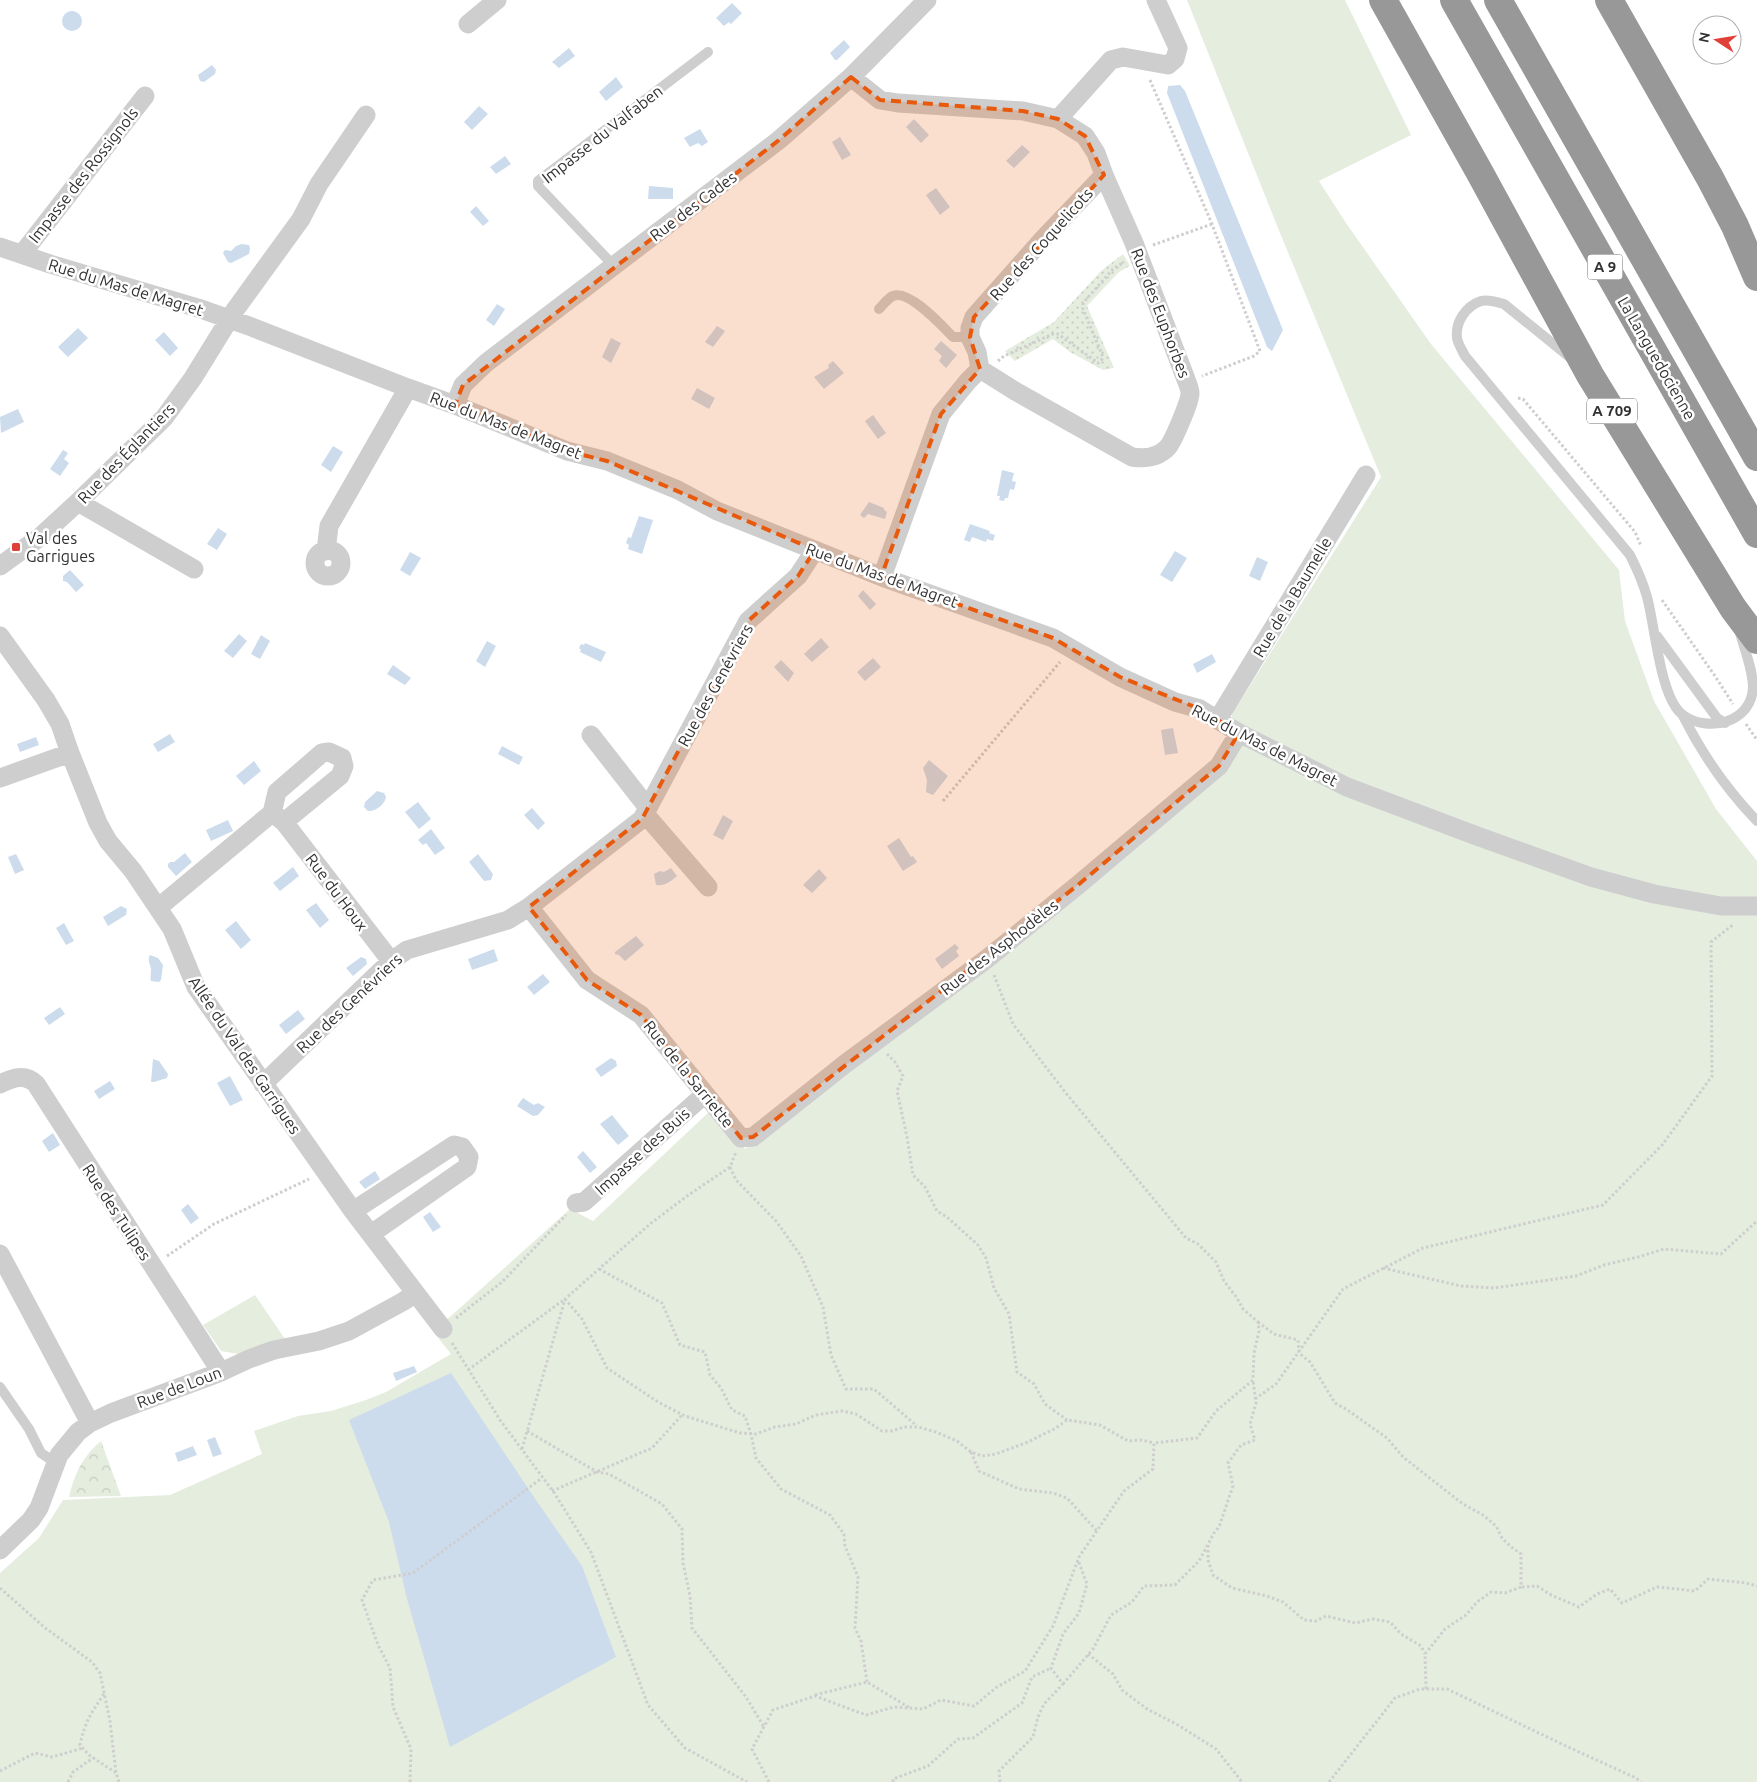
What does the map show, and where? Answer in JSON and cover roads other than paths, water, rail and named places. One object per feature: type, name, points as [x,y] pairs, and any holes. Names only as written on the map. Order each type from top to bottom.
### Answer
[{"type":"highway","name":"A 709","points":[[1383,0],[1590,375],[1733,608],[1757,640]]},
{"type":"highway","name":"La Languedocienne","points":[[1454,0],[1757,534]]},
{"type":"highway","name":"A 9","points":[[1498,0],[1757,457]]},
{"type":"highway","points":[[1608,0],[1710,178],[1735,226],[1757,277]]},
{"type":"street","points":[[468,24],[496,0]]},
{"type":"street","name":"Rue des Cades","points":[[455,405],[463,385],[486,363],[779,140],[851,77],[927,0]]},
{"type":"street","points":[[1058,119],[1111,60],[1123,57],[1168,65],[1175,59],[1178,48],[1156,0]]},
{"type":"street","name":"Rue des Coquelicots","points":[[851,77],[880,100],[889,102],[992,111],[1023,111],[1058,119],[1086,136],[1096,153],[1104,175],[1043,239],[974,317],[970,328],[970,337]]},
{"type":"street","name":"Impasse des Rossignols","points":[[22,254],[145,96]]},
{"type":"street","name":"Rue des Églantiers","points":[[0,566],[40,536],[78,502],[164,418],[193,378],[230,319],[301,219],[319,184],[366,115]]},
{"type":"street","name":"Rue des Euphorbes","points":[[984,370],[1015,391],[1132,457],[1143,459],[1159,453],[1168,447],[1188,404],[1190,394],[1137,253],[1104,175]]},
{"type":"street","name":"Rue du Mas de Magret","points":[[0,247],[230,319],[567,450],[608,461],[678,490],[717,511],[882,577],[1053,638],[1120,677],[1175,702],[1200,708],[1239,733],[1347,787],[1591,877],[1664,896],[1721,906],[1756,906]]},
{"type":"street","points":[[882,577],[942,414],[968,381],[984,370],[970,337]]},
{"type":"street","points":[[326,551],[329,526],[408,388]]},
{"type":"street","name":"Rue de la Baumelle","points":[[1218,719],[1366,475]]},
{"type":"street","points":[[78,502],[175,560],[194,569]]},
{"type":"street","name":"Rue des Genévriers","points":[[263,1084],[391,961],[407,950],[508,920],[529,907],[642,820],[748,620],[798,576],[815,550]]},
{"type":"street","name":"Allée du Val des Garrigues","points":[[2,645],[46,700],[60,724],[98,823],[108,841],[133,871],[172,929],[196,987],[353,1211],[443,1329]]},
{"type":"street","name":"Rue des Asphodèles","points":[[741,1138],[753,1137],[875,1042],[988,958],[1078,885],[1219,766],[1239,733]]},
{"type":"street","points":[[591,735],[647,811],[708,888]]},
{"type":"street","points":[[0,778],[70,753]]},
{"type":"street","name":"Rue du Houx","points":[[158,907],[278,818],[391,961]]},
{"type":"street","name":"Rue de la Sarriette","points":[[529,907],[588,980],[641,1015],[741,1138]]},
{"type":"street","name":"Rue des Tulipes","points":[[0,1084],[9,1079],[20,1077],[31,1079],[36,1084],[221,1372]]},
{"type":"street","name":"Impasse des Buis","points":[[576,1204],[584,1202],[705,1094]]},
{"type":"street","points":[[353,1211],[454,1145],[462,1147],[470,1157],[467,1167],[371,1234]]},
{"type":"street","points":[[0,1254],[90,1423]]},
{"type":"street","name":"Rue de Loun","points":[[0,1550],[30,1520],[39,1508],[56,1463],[78,1432],[90,1423],[111,1412],[221,1372],[248,1359],[274,1350],[319,1341],[349,1330],[404,1301],[415,1293]]},
{"type":"lane","name":"Impasse du Valfaben","points":[[614,266],[538,186],[538,181],[708,52]]},
{"type":"lane","points":[[879,310],[892,296],[896,295],[917,302],[953,337],[970,337]]},
{"type":"lane","points":[[1590,375],[1504,304],[1495,301],[1481,301],[1468,309],[1459,322],[1457,340],[1465,356],[1630,555],[1642,580],[1655,634],[1659,661],[1671,699],[1720,777],[1757,821]]},
{"type":"lane","points":[[1682,714],[1698,723],[1712,725],[1726,723],[1739,715],[1749,704],[1753,690],[1752,675],[1733,608]]},
{"type":"lane","points":[[1655,634],[1717,718],[1726,723]]},
{"type":"lane","points":[[0,1387],[29,1429],[40,1453],[56,1463]]},
{"type":"water","points":[[732,3],[742,13],[731,24],[729,22],[724,26],[716,18]]},
{"type":"water","points":[[72,11],[79,14],[82,21],[79,28],[72,31],[65,28],[62,21],[65,14]]},
{"type":"water","points":[[844,40],[850,47],[835,60],[830,53]]},
{"type":"water","points":[[569,48],[575,56],[559,68],[552,62]]},
{"type":"water","points":[[212,65],[216,70],[215,74],[204,82],[200,81],[198,75]]},
{"type":"water","points":[[616,77],[623,87],[606,101],[599,92]]},
{"type":"water","points":[[1180,85],[1185,91],[1283,330],[1272,351],[1267,347],[1167,93],[1168,86]]},
{"type":"water","points":[[479,106],[488,114],[472,130],[464,122]]},
{"type":"water","points":[[914,119],[929,135],[921,143],[906,127]]},
{"type":"water","points":[[700,129],[708,142],[702,146],[698,143],[690,147],[684,138]]},
{"type":"water","points":[[840,137],[851,155],[842,160],[832,142]]},
{"type":"water","points":[[1022,145],[1030,152],[1014,168],[1006,161]]},
{"type":"water","points":[[505,156],[511,164],[496,174],[490,167]]},
{"type":"water","points":[[649,186],[673,188],[673,199],[648,199]]},
{"type":"water","points":[[936,188],[950,207],[940,215],[926,195]]},
{"type":"water","points":[[476,206],[489,221],[483,226],[470,212]]},
{"type":"water","points":[[242,244],[249,245],[249,254],[231,263],[228,262],[223,253],[225,250],[231,251],[236,246]]},
{"type":"water","points":[[497,304],[505,309],[494,326],[486,320]]},
{"type":"water","points":[[717,326],[725,331],[713,347],[705,342]]},
{"type":"water","points":[[78,328],[88,338],[68,357],[58,347]]},
{"type":"water","points":[[164,332],[178,348],[170,356],[155,340]]},
{"type":"water","points":[[611,338],[621,343],[611,363],[602,357]]},
{"type":"water","points":[[941,341],[957,355],[946,368],[939,361],[942,356],[934,349]]},
{"type":"water","points":[[833,361],[844,373],[824,389],[814,377],[829,368],[828,365]]},
{"type":"water","points":[[697,388],[715,398],[709,409],[691,399]]},
{"type":"water","points":[[18,409],[24,422],[1,433],[0,417]]},
{"type":"water","points":[[873,415],[886,433],[878,439],[865,421]]},
{"type":"water","points":[[333,446],[343,452],[331,472],[321,465]]},
{"type":"water","points":[[63,450],[68,453],[64,459],[69,463],[60,476],[50,469]]},
{"type":"water","points":[[1002,470],[1014,473],[1012,481],[1016,482],[1014,490],[1010,489],[1008,498],[1005,498],[1004,501],[999,500],[1000,496],[997,496]]},
{"type":"water","points":[[869,502],[884,508],[887,512],[885,519],[868,514],[864,518],[860,515]]},
{"type":"water","points":[[639,516],[653,520],[642,554],[628,549],[629,545],[626,543],[628,537],[631,538]]},
{"type":"water","points":[[970,524],[990,531],[989,533],[995,535],[993,541],[987,539],[986,542],[972,537],[970,542],[964,540]]},
{"type":"water","points":[[218,528],[227,534],[217,550],[207,544]]},
{"type":"water","points":[[1175,551],[1187,558],[1172,582],[1160,575]]},
{"type":"water","points":[[410,552],[421,558],[410,576],[400,570]]},
{"type":"water","points":[[1257,557],[1268,562],[1260,581],[1249,576]]},
{"type":"water","points":[[70,570],[84,585],[76,592],[67,582],[63,581],[63,576]]},
{"type":"water","points":[[863,590],[876,604],[870,610],[858,596]]},
{"type":"water","points":[[239,634],[247,641],[233,658],[224,651]]},
{"type":"water","points":[[261,635],[270,641],[260,659],[251,654]]},
{"type":"water","points":[[821,638],[829,647],[812,662],[804,654]]},
{"type":"water","points":[[487,641],[496,646],[485,667],[476,661]]},
{"type":"water","points":[[585,643],[606,652],[601,662],[580,652],[581,644],[584,645]]},
{"type":"water","points":[[1212,654],[1216,662],[1197,673],[1193,664]]},
{"type":"water","points":[[873,658],[881,667],[865,681],[857,672]]},
{"type":"water","points":[[781,660],[794,673],[788,682],[774,667]]},
{"type":"water","points":[[393,665],[411,678],[405,685],[387,674]]},
{"type":"water","points":[[1173,728],[1178,753],[1165,755],[1161,730]]},
{"type":"water","points":[[170,734],[175,742],[158,752],[153,744]]},
{"type":"water","points":[[36,737],[39,745],[20,752],[17,744]]},
{"type":"water","points":[[502,746],[523,757],[519,765],[498,754]]},
{"type":"water","points":[[929,760],[948,776],[933,795],[926,792],[927,780],[923,768]]},
{"type":"water","points":[[254,761],[261,771],[244,785],[236,776]]},
{"type":"water","points":[[377,791],[384,793],[385,800],[377,809],[368,811],[364,807],[365,802]]},
{"type":"water","points":[[418,802],[431,819],[419,829],[405,812]]},
{"type":"water","points":[[532,808],[545,823],[538,830],[524,815]]},
{"type":"water","points":[[723,815],[733,821],[723,840],[713,835]]},
{"type":"water","points":[[228,820],[233,831],[211,841],[206,830]]},
{"type":"water","points":[[431,829],[445,848],[435,855],[426,843],[423,845],[418,840]]},
{"type":"water","points":[[899,838],[911,857],[913,856],[917,862],[903,871],[887,846]]},
{"type":"water","points":[[185,853],[192,862],[176,876],[168,867],[168,864],[174,862]]},
{"type":"water","points":[[16,854],[24,870],[15,874],[8,857]]},
{"type":"water","points":[[478,854],[493,874],[491,880],[484,881],[469,862]]},
{"type":"water","points":[[293,867],[299,876],[280,891],[273,883]]},
{"type":"water","points":[[671,868],[677,876],[667,883],[656,885],[654,874]]},
{"type":"water","points":[[819,869],[827,878],[812,893],[803,885]]},
{"type":"water","points":[[316,903],[329,920],[320,928],[306,910]]},
{"type":"water","points":[[121,906],[127,909],[126,915],[108,926],[103,917]]},
{"type":"water","points":[[236,921],[251,940],[241,949],[225,930]]},
{"type":"water","points":[[64,923],[74,941],[66,945],[56,928]]},
{"type":"water","points":[[636,936],[644,945],[625,961],[615,954],[615,952]]},
{"type":"water","points":[[955,944],[959,948],[956,951],[959,956],[942,969],[935,959]]},
{"type":"water","points":[[494,949],[498,961],[472,970],[468,959]]},
{"type":"water","points":[[150,955],[158,958],[163,965],[159,982],[151,981]]},
{"type":"water","points":[[361,957],[366,959],[367,964],[353,976],[346,968]]},
{"type":"water","points":[[543,974],[550,982],[534,995],[527,987]]},
{"type":"water","points":[[60,1007],[65,1014],[49,1025],[44,1018]]},
{"type":"water","points":[[298,1010],[305,1019],[286,1034],[279,1025]]},
{"type":"water","points":[[611,1058],[616,1061],[617,1066],[601,1077],[595,1069]]},
{"type":"water","points":[[153,1059],[159,1061],[168,1074],[167,1078],[151,1082]]},
{"type":"water","points":[[230,1076],[243,1100],[230,1106],[217,1083]]},
{"type":"water","points":[[110,1081],[115,1089],[99,1099],[94,1091]]},
{"type":"water","points":[[523,1098],[534,1105],[538,1103],[545,1107],[538,1115],[533,1116],[517,1106]]},
{"type":"water","points":[[612,1115],[629,1136],[618,1145],[600,1124]]},
{"type":"water","points":[[53,1133],[60,1145],[49,1152],[42,1141]]},
{"type":"water","points":[[583,1151],[597,1167],[590,1173],[577,1157]]},
{"type":"water","points":[[375,1171],[380,1179],[365,1189],[359,1182]]},
{"type":"water","points":[[188,1204],[199,1218],[191,1224],[181,1210]]},
{"type":"water","points":[[430,1212],[441,1227],[433,1232],[423,1217]]},
{"type":"water","points":[[414,1366],[417,1372],[396,1381],[393,1373]]},
{"type":"water","points":[[451,1373],[582,1566],[616,1657],[450,1747],[407,1599],[389,1522],[349,1420]]},
{"type":"water","points":[[215,1437],[222,1454],[213,1457],[207,1440]]},
{"type":"water","points":[[193,1446],[197,1455],[178,1462],[175,1453]]},
{"type":"place","name":"Val des Garrigues","points":[[16,547]]}]
